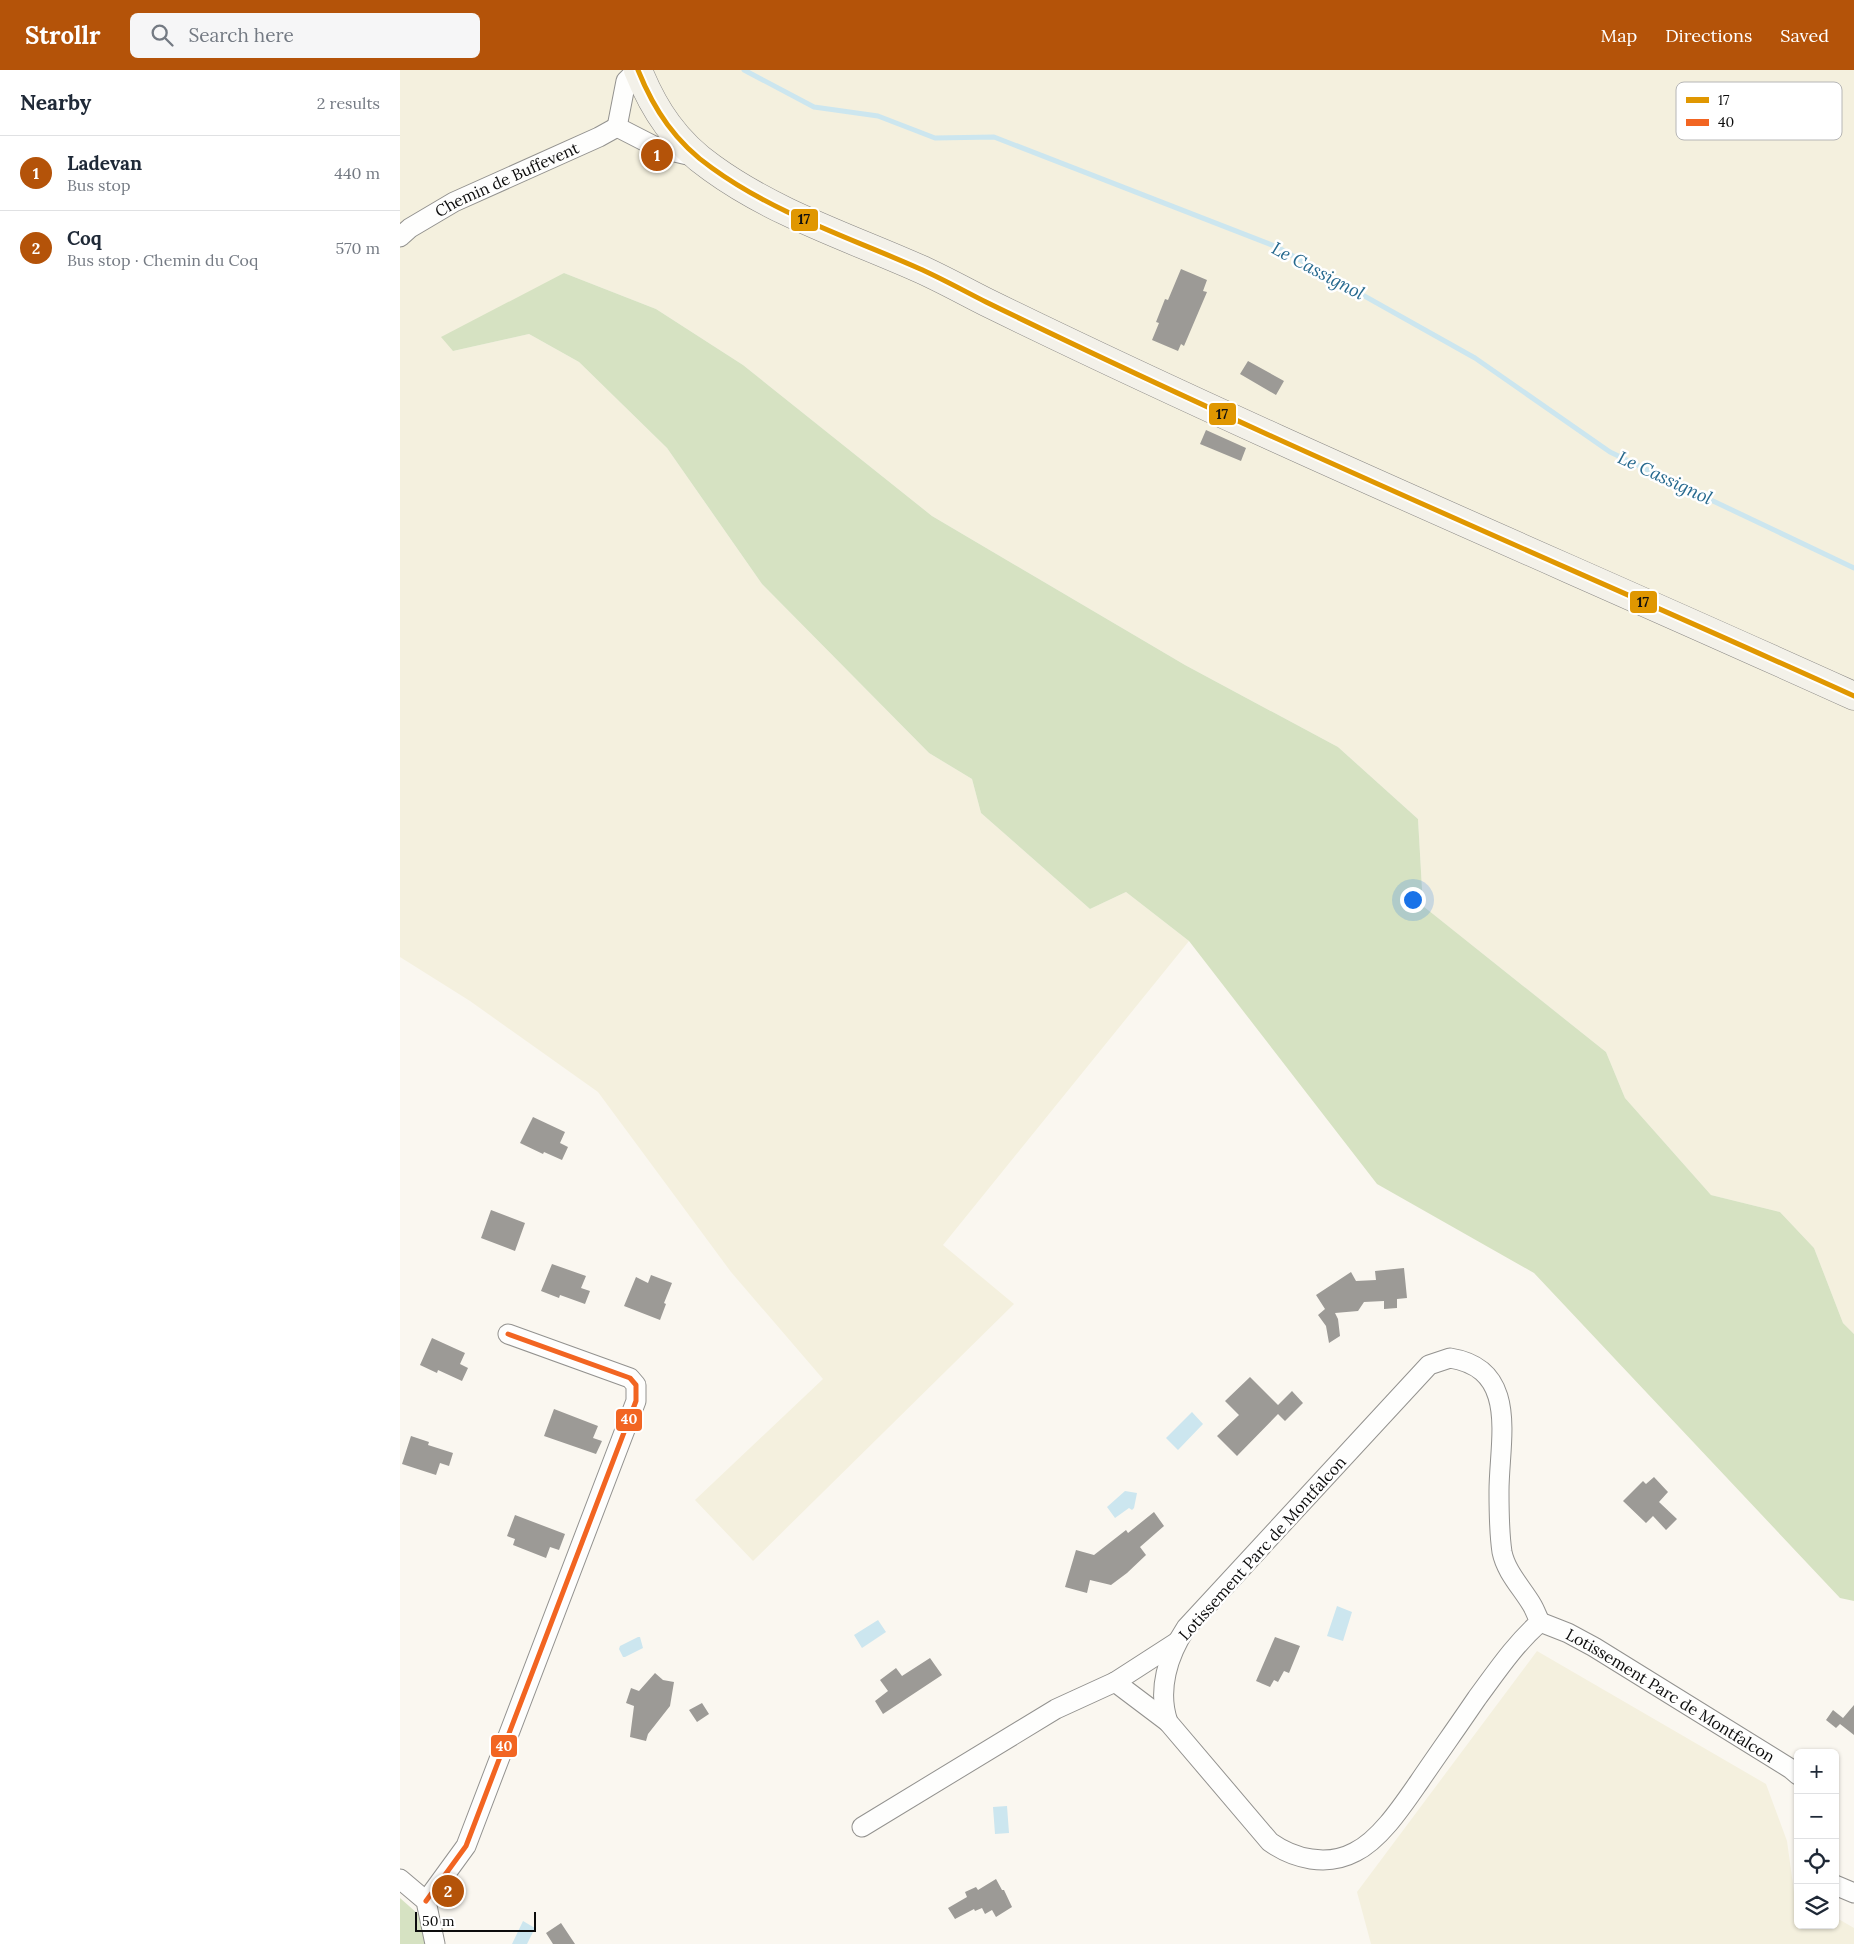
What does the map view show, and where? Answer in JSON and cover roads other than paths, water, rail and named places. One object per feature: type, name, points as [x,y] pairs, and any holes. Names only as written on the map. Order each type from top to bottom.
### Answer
[{"type":"main road","points":[[637,70],[660,115],[679,141],[705,163],[764,200],[820,228],[919,269],[1105,360],[1854,696]]},
{"type":"street","points":[[637,70],[626,81],[617,127],[658,148],[705,163]]},
{"type":"street","name":"Chemin de Buffevent","points":[[400,237],[410,228],[454,202],[599,137],[617,127]]},
{"type":"street","points":[[426,1901],[466,1846],[636,1402],[636,1385],[630,1378],[508,1334]]},
{"type":"street","name":"Lotissement Parc de Montfalcon","points":[[1168,1722],[1165,1712],[1164,1695],[1166,1675],[1170,1658],[1186,1628],[1429,1365],[1450,1358],[1462,1359],[1482,1369],[1489,1377],[1500,1404],[1503,1439],[1499,1490],[1503,1554],[1519,1587],[1533,1606],[1540,1622],[1568,1633],[1594,1647],[1794,1772]]},
{"type":"street","points":[[1115,1682],[1168,1722],[1270,1842],[1283,1851],[1298,1857],[1318,1860],[1335,1858],[1355,1852],[1371,1841],[1388,1822],[1415,1787],[1500,1666],[1524,1636],[1540,1622]]},
{"type":"street","points":[[862,1827],[1056,1709],[1115,1682],[1177,1642]]},
{"type":"street","points":[[400,1879],[426,1901],[435,1944]]},
{"type":"street","points":[[1839,1887],[1854,1893]]},
{"type":"water","points":[[1192,1412],[1203,1424],[1178,1450],[1166,1438]]},
{"type":"water","points":[[1125,1491],[1137,1493],[1134,1508],[1132,1510],[1129,1508],[1115,1518],[1107,1507]]},
{"type":"water","points":[[1337,1606],[1352,1612],[1343,1641],[1327,1636]]},
{"type":"water","points":[[878,1620],[886,1632],[862,1648],[854,1635]]},
{"type":"water","points":[[640,1637],[643,1648],[623,1657],[619,1649],[620,1646]]},
{"type":"water","points":[[1007,1806],[1009,1833],[995,1834],[993,1807]]},
{"type":"water","points":[[523,1921],[535,1928],[527,1944],[512,1944]]},
{"type":"waterway","name":"Le Cassignol","points":[[744,70],[814,107],[878,116],[935,138],[994,137],[1277,247],[1475,358],[1610,452],[1854,568]]},
{"type":"place","name":"Ladevan","points":[[657,155]]},
{"type":"place","name":"Coq","points":[[448,1891]]}]
